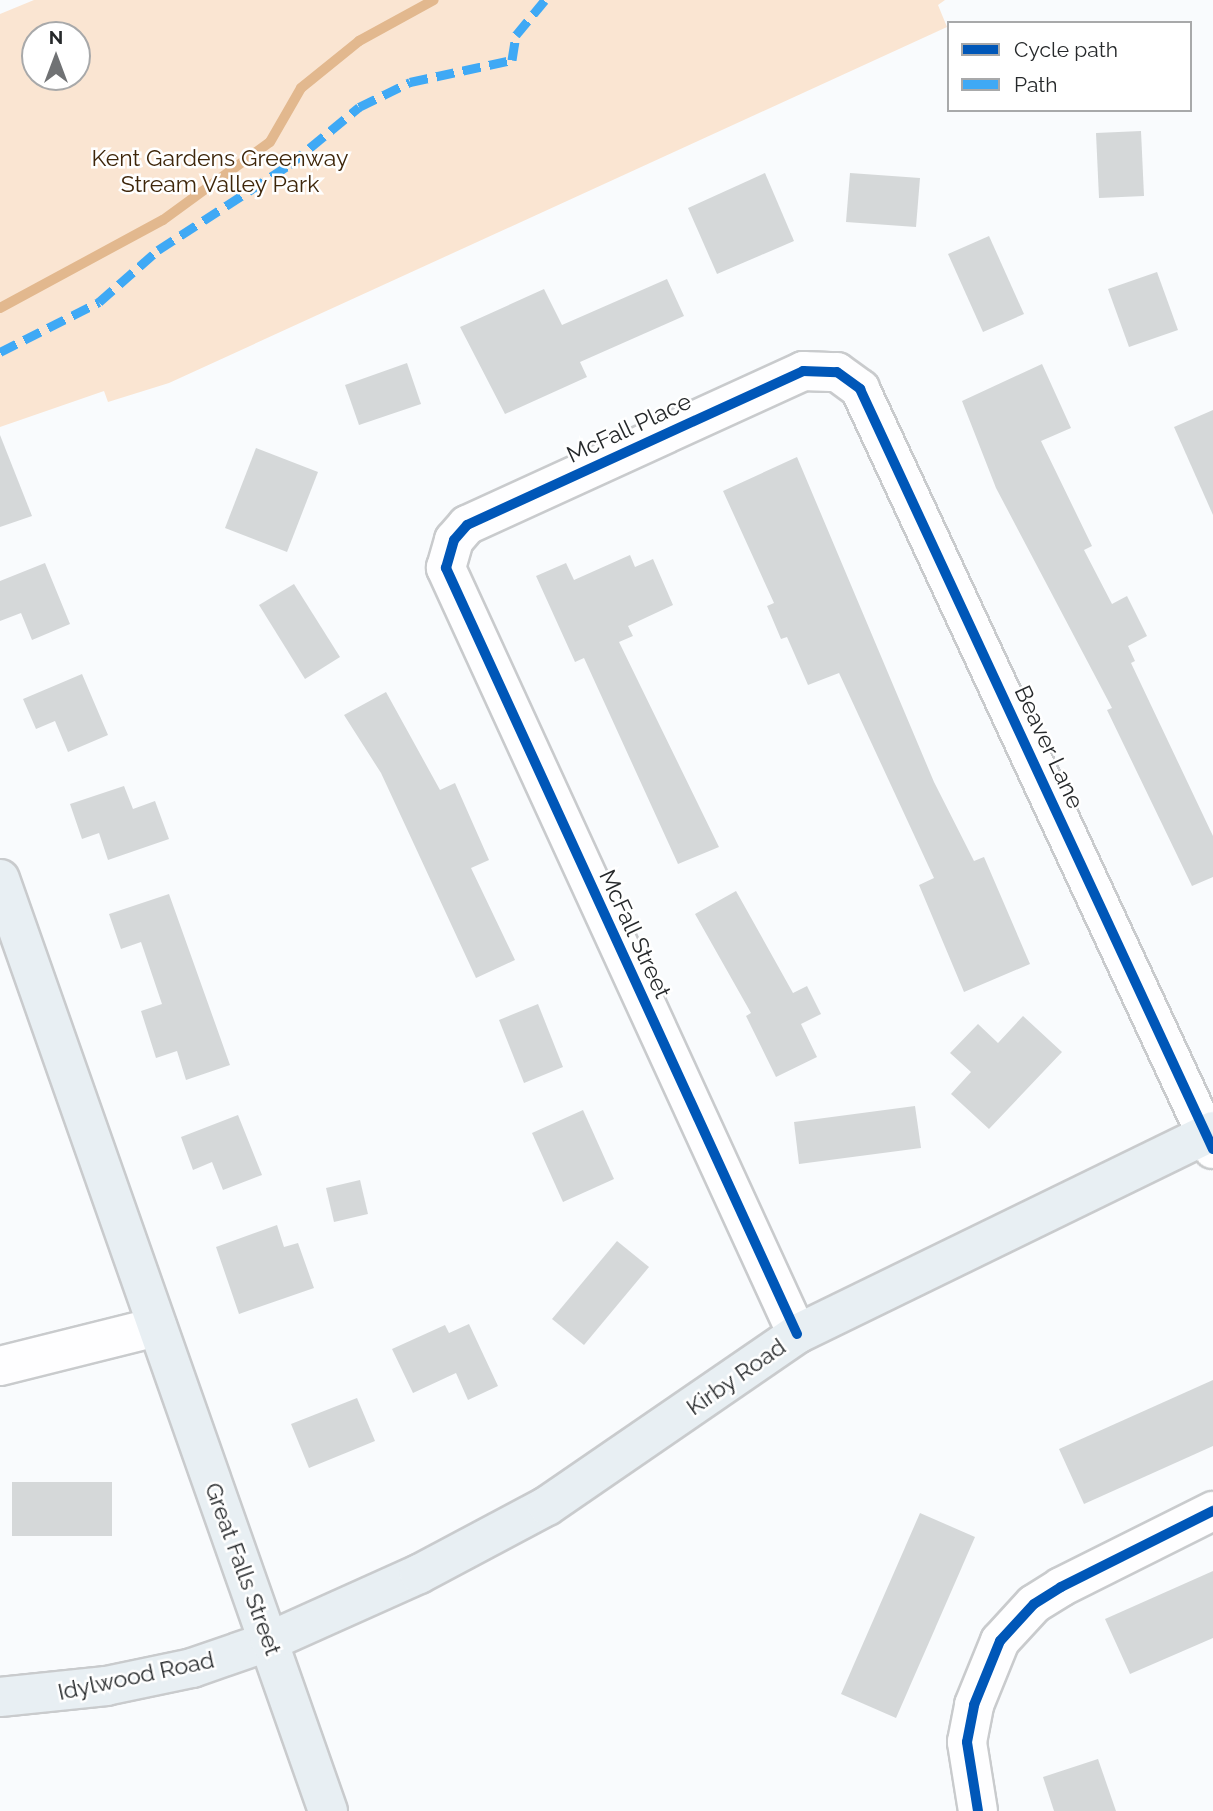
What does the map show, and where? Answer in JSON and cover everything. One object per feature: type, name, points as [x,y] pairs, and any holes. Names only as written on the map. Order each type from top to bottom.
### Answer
[{"type":"main road","name":"Great Falls Street","points":[[0,879],[328,1811]]},
{"type":"main road","name":"Kirby Road","points":[[270,1641],[429,1569],[547,1506],[797,1334],[1211,1138]]},
{"type":"main road","name":"Idylwood Road","points":[[0,1697],[106,1686],[270,1641]]},
{"type":"street","name":"McFall Place","points":[[438,545],[467,525],[803,371],[841,362]]},
{"type":"street","name":"Beaver Lane","points":[[841,362],[860,389],[1211,1138]]},
{"type":"street","name":"McFall Street","points":[[438,545],[451,588],[797,1334]]},
{"type":"street","points":[[0,1366],[157,1327]]},
{"type":"street","points":[[978,1811],[967,1742],[974,1705],[1000,1641],[1034,1604],[1061,1587],[1213,1511]]},
{"type":"green space","name":"Kent Gardens Greenway Stream Valley Park","points":[[34,0],[945,0],[938,5],[947,27],[169,383],[108,402],[104,391],[0,427],[0,14]]},
{"type":"building","points":[[1141,131],[1144,196],[1099,198],[1096,133]]},
{"type":"building","points":[[765,173],[794,241],[717,274],[688,208]]},
{"type":"building","points":[[850,173],[920,178],[916,227],[846,222]]},
{"type":"building","points":[[989,236],[1024,314],[983,332],[948,254]]},
{"type":"building","points":[[1157,272],[1178,330],[1129,347],[1108,289]]},
{"type":"building","points":[[667,279],[684,316],[580,362],[587,377],[505,414],[460,327],[544,289],[562,325]]},
{"type":"building","points":[[407,363],[421,404],[359,425],[345,385]]},
{"type":"building","points":[[1042,364],[1071,428],[1041,441],[1092,546],[1084,550],[1112,604],[1127,596],[1147,636],[1128,646],[1135,661],[1131,663],[1213,836],[1213,877],[1192,886],[1107,710],[1112,708],[996,488],[962,401]]},
{"type":"building","points":[[1213,410],[1213,515],[1174,427]]},
{"type":"building","points":[[0,435],[32,516],[0,527]]},
{"type":"building","points":[[256,448],[318,472],[287,552],[225,528]]},
{"type":"building","points":[[797,457],[934,782],[974,861],[984,857],[1030,964],[964,992],[919,885],[934,878],[839,673],[808,685],[787,637],[781,639],[767,606],[774,603],[723,491]]},
{"type":"building","points":[[630,555],[635,567],[653,559],[673,605],[628,626],[633,636],[619,642],[719,847],[678,864],[584,658],[575,662],[536,576],[566,563],[574,580]]},
{"type":"building","points":[[45,563],[70,624],[32,640],[21,613],[0,621],[0,581]]},
{"type":"building","points":[[294,584],[340,657],[305,679],[259,605]]},
{"type":"building","points":[[82,674],[108,735],[68,752],[55,721],[36,729],[23,699]]},
{"type":"building","points":[[386,692],[440,790],[455,783],[489,860],[471,868],[515,960],[476,978],[381,773],[344,715]]},
{"type":"building","points":[[124,786],[133,809],[155,801],[169,839],[108,860],[99,833],[82,839],[70,804]]},
{"type":"building","points":[[736,891],[793,993],[807,986],[821,1014],[801,1024],[817,1057],[776,1077],[746,1016],[751,1013],[695,914]]},
{"type":"building","points":[[169,894],[230,1065],[186,1080],[177,1051],[156,1058],[141,1011],[162,1004],[141,942],[121,949],[109,914]]},
{"type":"building","points":[[538,1004],[563,1067],[524,1083],[499,1020]]},
{"type":"building","points":[[1023,1016],[1062,1052],[989,1129],[951,1094],[971,1072],[950,1053],[978,1024],[998,1043]]},
{"type":"building","points":[[915,1106],[921,1148],[799,1164],[794,1122]]},
{"type":"building","points":[[583,1110],[614,1179],[563,1202],[532,1133]]},
{"type":"building","points":[[238,1115],[262,1175],[223,1190],[212,1162],[193,1170],[181,1137]]},
{"type":"building","points":[[360,1180],[368,1214],[334,1222],[326,1188]]},
{"type":"building","points":[[277,1225],[284,1247],[298,1243],[314,1288],[239,1314],[216,1247]]},
{"type":"building","points":[[617,1241],[649,1267],[584,1345],[552,1319]]},
{"type":"building","points":[[469,1324],[498,1386],[468,1400],[456,1373],[413,1393],[392,1349],[445,1325],[449,1333]]},
{"type":"building","points":[[1213,1380],[1213,1446],[1084,1504],[1059,1449]]},
{"type":"building","points":[[357,1398],[375,1441],[309,1468],[291,1424]]},
{"type":"building","points":[[12,1482],[112,1482],[112,1536],[12,1536]]},
{"type":"building","points":[[920,1513],[975,1537],[896,1718],[841,1694]]},
{"type":"building","points":[[1213,1571],[1213,1638],[1130,1674],[1105,1619]]},
{"type":"building","points":[[1098,1759],[1116,1811],[1054,1811],[1043,1777]]},
{"type":"waterway","points":[[0,308],[163,220],[270,142],[301,88],[359,41],[434,0]]},
{"type":"marked path","points":[[0,352],[99,302],[158,250],[289,165],[359,107],[410,82],[512,60],[516,35],[545,0]]},
{"type":"cycle path","points":[[797,1334],[446,568],[454,540],[467,525],[803,371],[837,372],[860,389],[1213,1149]]},
{"type":"cycle path","points":[[978,1811],[967,1742],[974,1705],[1000,1641],[1034,1604],[1061,1587],[1213,1511]]}]
